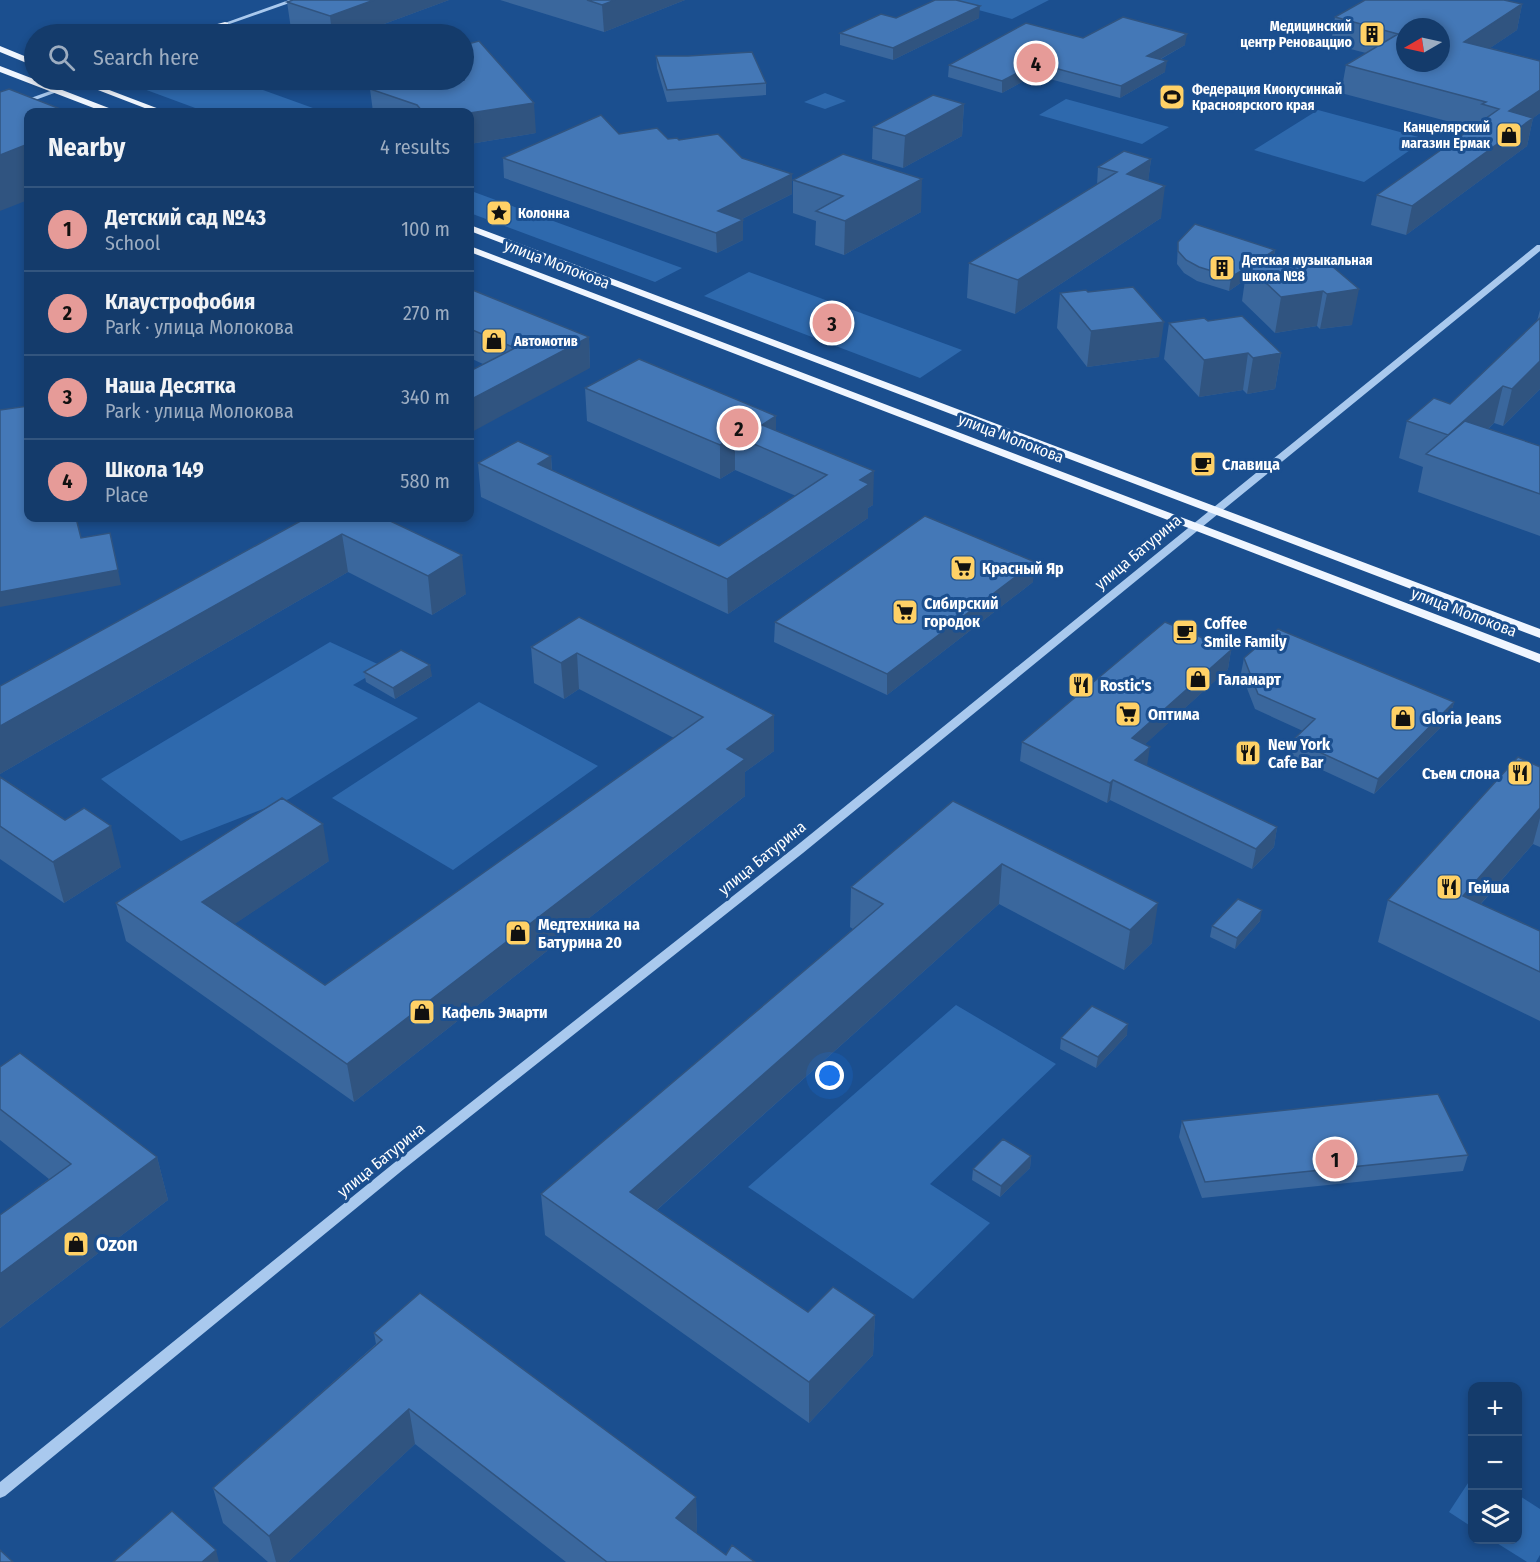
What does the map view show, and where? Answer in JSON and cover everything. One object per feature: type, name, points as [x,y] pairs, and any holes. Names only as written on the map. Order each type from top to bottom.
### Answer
[{"type":"main road","points":[[0,50],[24,59]]},
{"type":"main road","points":[[16,56],[24,56]]},
{"type":"main road","points":[[0,69],[24,79]]},
{"type":"main road","points":[[104,90],[151,108]]},
{"type":"main road","points":[[55,91],[100,108]]},
{"type":"main road","name":"улица Молокова","points":[[474,230],[1540,634]]},
{"type":"main road","name":"улица Молокова","points":[[474,251],[1540,659]]},
{"type":"street","points":[[228,24],[295,0]]},
{"type":"street","points":[[0,111],[55,91]]},
{"type":"street","name":"улица Батурина","points":[[0,1491],[399,1166],[799,850],[1540,247]]},
{"type":"shaded area","points":[[941,0],[1049,0],[1012,19]]},
{"type":"shaded area","points":[[147,90],[263,90],[313,108],[195,108]]},
{"type":"shaded area","points":[[825,93],[846,101],[825,109],[804,102]]},
{"type":"shaded area","points":[[1066,99],[1169,127],[1142,144],[1039,115]]},
{"type":"shaded area","points":[[1318,110],[1426,139],[1364,182],[1254,150]]},
{"type":"shaded area","points":[[474,192],[682,268],[655,282],[474,214]]},
{"type":"shaded area","points":[[749,272],[962,350],[920,378],[704,296]]},
{"type":"shaded area","points":[[330,642],[384,667],[353,685],[418,718],[289,799],[181,841],[101,779]]},
{"type":"shaded area","points":[[479,702],[598,766],[453,870],[332,798]]},
{"type":"shaded area","points":[[956,1005],[1056,1064],[930,1184],[990,1223],[913,1299],[748,1187]]},
{"type":"shaded area","points":[[1468,1483],[1468,1524],[1449,1512]]},
{"type":"shaded area","points":[[1522,1498],[1540,1509],[1540,1555],[1536,1562],[1527,1562],[1498,1544],[1522,1544]]},
{"type":"building","points":[[293,0],[374,0],[330,16],[287,2]]},
{"type":"building","points":[[587,0],[615,0],[602,5]]},
{"type":"building","points":[[935,0],[956,0],[980,6],[893,48],[840,33],[881,14],[896,18]]},
{"type":"building","points":[[1365,0],[1504,0],[1522,4],[1464,42],[1540,61],[1540,90],[1509,111],[1533,118],[1412,206],[1377,195],[1499,109],[1482,104],[1486,102],[1346,65],[1396,35],[1396,72],[1450,72],[1450,18],[1396,18],[1396,33],[1335,17]]},
{"type":"building","points":[[1123,17],[1187,34],[1147,56],[1167,61],[1121,86],[1036,63],[1002,81],[949,65],[1026,23],[1083,38]]},
{"type":"building","points":[[479,41],[534,103],[474,112],[474,108],[420,108],[417,105],[373,90],[474,90],[474,42]]},
{"type":"building","points":[[752,52],[766,83],[667,90],[656,56],[688,56]]},
{"type":"building","points":[[9,89],[58,108],[24,108],[24,146],[0,155],[0,92]]},
{"type":"building","points":[[933,95],[964,104],[905,136],[873,127]]},
{"type":"building","points":[[601,115],[619,134],[657,128],[668,139],[677,138],[679,140],[718,134],[742,158],[792,174],[718,211],[743,220],[716,233],[503,158]]},
{"type":"building","points":[[1124,151],[1151,159],[1127,174],[1165,186],[1018,280],[969,263],[1117,172],[1098,167]]},
{"type":"building","points":[[843,154],[922,179],[845,221],[816,211],[843,196],[793,180]]},
{"type":"building","points":[[1195,224],[1275,250],[1231,277],[1199,267],[1186,260],[1178,251],[1178,242]]},
{"type":"building","points":[[1320,256],[1359,289],[1281,297],[1248,266]]},
{"type":"building","points":[[1133,287],[1164,322],[1091,331],[1060,293],[1086,290],[1088,292]]},
{"type":"building","points":[[474,291],[589,337],[474,398],[474,369],[515,348],[474,331]]},
{"type":"building","points":[[1242,316],[1281,353],[1253,358],[1248,353],[1204,360],[1169,323],[1204,318],[1208,321]]},
{"type":"building","points":[[1540,318],[1540,361],[1512,389],[1503,386],[1448,435],[1407,421],[1434,398],[1450,404]]},
{"type":"building","points":[[639,359],[776,416],[762,425],[874,471],[860,480],[869,484],[727,579],[478,463],[518,441],[551,456],[538,464],[719,546],[827,475],[735,436],[720,445],[585,388]]},
{"type":"building","points":[[24,407],[24,522],[77,522],[81,538],[110,533],[118,570],[0,592],[0,410]]},
{"type":"building","points":[[1465,421],[1540,446],[1540,494],[1426,454]]},
{"type":"building","name":"Сибирский городок","points":[[925,516],[1035,562],[887,674],[775,622]]},
{"type":"building","points":[[299,522],[392,522],[462,555],[428,576],[342,534],[0,726],[0,686]]},
{"type":"building","points":[[579,617],[774,715],[727,749],[745,759],[347,1064],[116,903],[282,798],[323,824],[202,902],[325,985],[703,717],[577,653],[561,663],[531,647]]},
{"type":"building","points":[[1165,622],[1231,650],[1132,738],[1150,747],[1135,760],[1277,827],[1256,849],[1113,780],[1110,783],[1022,742]]},
{"type":"building","points":[[1278,629],[1454,702],[1378,779],[1293,740],[1315,719],[1258,694],[1244,658]]},
{"type":"building","points":[[401,650],[430,665],[393,688],[364,672]]},
{"type":"building","points":[[1518,757],[1540,767],[1540,808],[1463,896],[1540,931],[1540,972],[1388,900]]},
{"type":"building","points":[[0,777],[65,820],[84,808],[111,826],[53,862],[0,826]]},
{"type":"building","points":[[953,801],[1158,903],[1130,930],[1002,864],[630,1192],[808,1312],[833,1287],[875,1315],[809,1382],[541,1194],[883,904],[851,887]]},
{"type":"building","points":[[1238,899],[1262,910],[1237,938],[1212,926]]},
{"type":"building","points":[[1092,1006],[1128,1024],[1098,1057],[1061,1038]]},
{"type":"building","points":[[20,1053],[157,1157],[0,1274],[0,1215],[71,1164],[0,1109],[0,1067]]},
{"type":"building","points":[[1438,1094],[1468,1155],[1205,1182],[1182,1121]]},
{"type":"building","points":[[1003,1139],[1031,1156],[1001,1186],[973,1169]]},
{"type":"building","points":[[420,1293],[696,1497],[676,1518],[726,1555],[732,1545],[755,1562],[607,1562],[409,1409],[269,1536],[213,1488],[382,1340],[374,1333]]},
{"type":"building","points":[[172,1511],[216,1550],[202,1562],[113,1562]]},
{"type":"building","points":[[0,1550],[13,1562],[0,1562]]},
{"type":"place","name":"Медицинский центр Реноваццио","points":[[1372,34]]},
{"type":"place","name":"Школа 149","points":[[1036,63]]},
{"type":"place","name":"Федерация Киокусинкай Красноярского края","points":[[1172,97]]},
{"type":"place","name":"Канцелярский магазин Ермак","points":[[1509,135]]},
{"type":"place","name":"Колонна","points":[[499,213]]},
{"type":"place","name":"Детская музыкальная школа №8","points":[[1222,268]]},
{"type":"place","name":"Наша Десятка","points":[[832,323]]},
{"type":"place","name":"Автомотив","points":[[494,341]]},
{"type":"place","name":"Клаустрофобия","points":[[739,428]]},
{"type":"place","name":"Славица","points":[[1203,464]]},
{"type":"place","name":"Красный Яр","points":[[963,568]]},
{"type":"place","name":"Сибирский городок","points":[[905,612]]},
{"type":"place","name":"Coffee Smile Family","points":[[1185,632]]},
{"type":"place","name":"Галамарт","points":[[1198,679]]},
{"type":"place","name":"Rostic's","points":[[1081,685]]},
{"type":"place","name":"Оптима","points":[[1128,714]]},
{"type":"place","name":"Gloria Jeans","points":[[1403,718]]},
{"type":"place","name":"New York Cafe Bar","points":[[1248,753]]},
{"type":"place","name":"Съем слона","points":[[1520,773]]},
{"type":"place","name":"Гейша","points":[[1449,887]]},
{"type":"place","name":"Медтехника на Батурина 20","points":[[518,933]]},
{"type":"place","name":"Кафель Эмарти","points":[[422,1012]]},
{"type":"place","name":"Детский сад №43","points":[[1335,1159]]},
{"type":"place","name":"Ozon","points":[[76,1244]]}]
